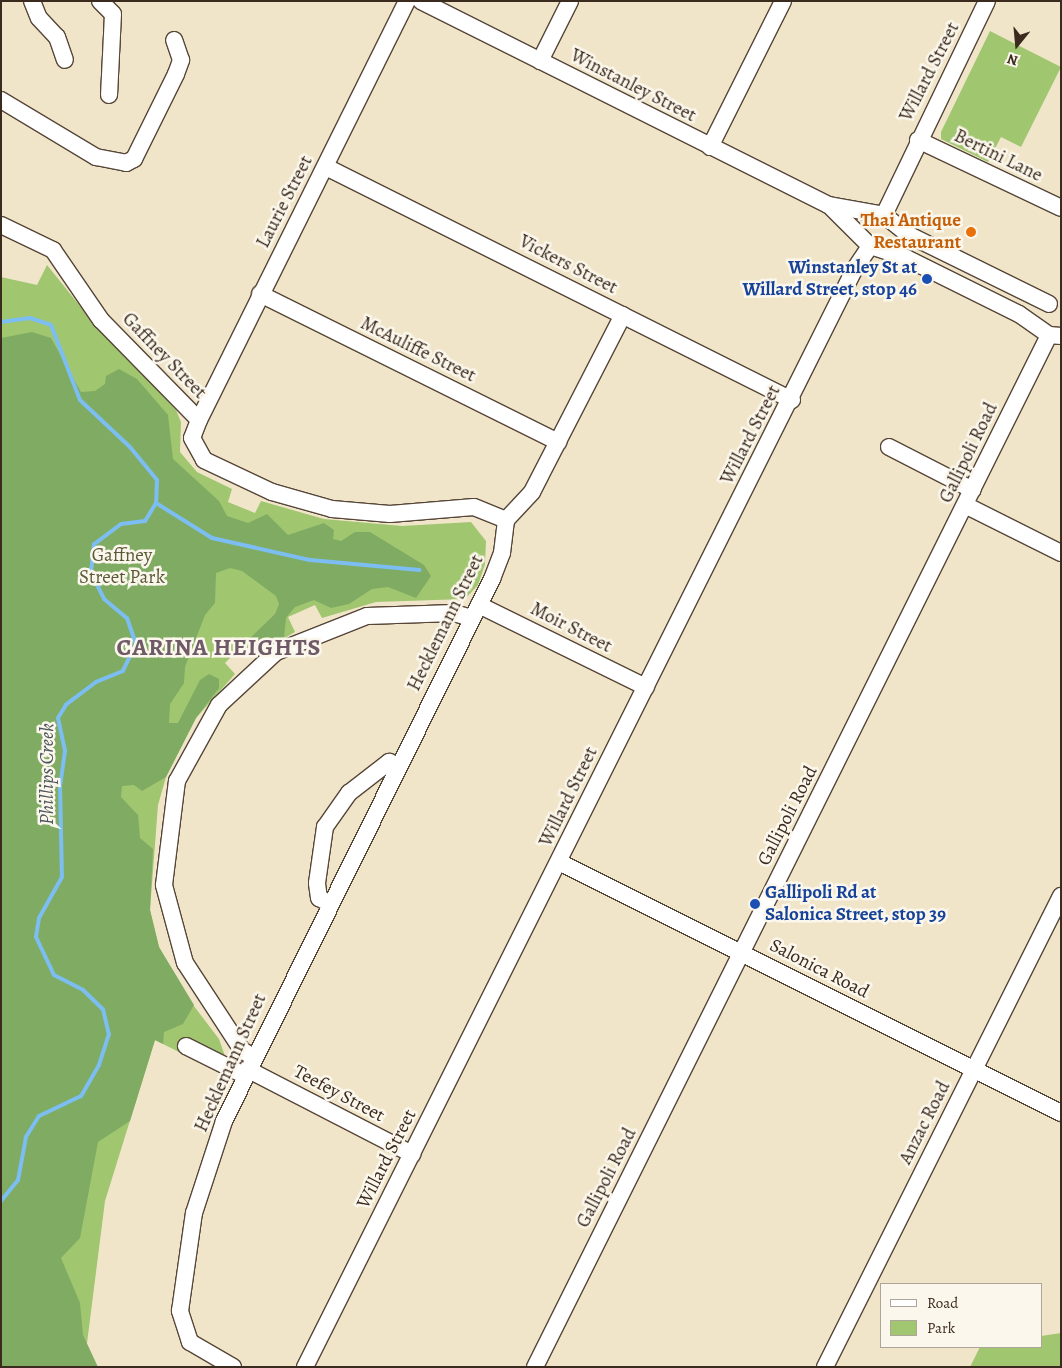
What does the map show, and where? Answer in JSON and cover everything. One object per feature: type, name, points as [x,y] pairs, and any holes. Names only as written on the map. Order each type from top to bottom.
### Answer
[{"type":"street","points":[[32,1],[39,18],[57,37],[65,60]]},
{"type":"street","points":[[100,1],[114,14],[109,94]]},
{"type":"street","name":"Laurie Street","points":[[199,420],[407,1]]},
{"type":"street","name":"Winstanley Street","points":[[421,1],[828,205],[883,217],[909,235],[1056,303]]},
{"type":"street","points":[[540,61],[570,1]]},
{"type":"street","points":[[710,146],[782,1]]},
{"type":"street","name":"Willard Street","points":[[883,217],[918,140],[987,1]]},
{"type":"street","points":[[1,100],[96,157],[126,163],[134,159],[176,74],[181,60],[174,40]]},
{"type":"street","name":"Bertini Lane","points":[[918,140],[1061,208]]},
{"type":"street","name":"Vickers Street","points":[[326,167],[792,400]]},
{"type":"street","name":"Winstanley Street","points":[[828,205],[871,244],[1054,334]]},
{"type":"street","points":[[883,217],[894,238],[871,244],[864,222],[883,217]]},
{"type":"street","name":"Gaffney Street","points":[[1,225],[53,250],[101,320],[199,420],[192,438],[204,460],[272,492],[332,509],[390,514],[474,508],[506,520]]},
{"type":"street","name":"Willard Street","points":[[306,1367],[646,687],[792,400],[854,270],[871,244]]},
{"type":"street","name":"McAuliffe Street","points":[[260,294],[558,442]]},
{"type":"street","name":"Winstanley Street","points":[[1054,334],[1041,312],[1056,303]]},
{"type":"street","points":[[506,520],[532,492],[623,315]]},
{"type":"street","name":"Gallipoli Road","points":[[535,1367],[973,490],[1054,334]]},
{"type":"street","points":[[889,448],[973,490]]},
{"type":"street","points":[[965,506],[1061,553]]},
{"type":"street","name":"Hecklemann Street","points":[[233,1367],[190,1342],[180,1311],[194,1213],[224,1120],[248,1067],[500,560],[506,520]]},
{"type":"street","name":"Moir Street","points":[[248,1067],[242,1050],[185,963],[164,874],[177,781],[219,705],[276,652],[367,616],[476,611],[646,687]]},
{"type":"street","points":[[329,903],[319,898],[317,883],[325,827],[349,793],[388,762],[397,765]]},
{"type":"street","name":"Salonica Road","points":[[559,862],[1061,1113]]},
{"type":"street","name":"Anzac Road","points":[[825,1367],[1061,896]]},
{"type":"street","name":"Teefey Street","points":[[186,1046],[248,1067],[412,1154]]},
{"type":"green space","points":[[990,31],[1061,67],[1021,147],[1001,137],[988,162],[941,139],[941,132]]},
{"type":"green space","name":"Gaffney Street Park","points":[[47,265],[96,326],[176,410],[181,422],[180,452],[197,472],[232,489],[228,502],[255,513],[261,501],[324,519],[402,526],[471,522],[486,541],[485,564],[478,585],[465,599],[376,602],[322,618],[315,605],[288,617],[295,632],[255,655],[244,644],[225,663],[235,674],[196,718],[166,777],[158,805],[150,910],[159,947],[184,993],[219,1039],[225,1056],[187,1037],[179,1052],[155,1040],[105,1201],[84,1367],[1,1367],[1,277],[37,285]]},
{"type":"green space","name":"Gaffney Street Park","points":[[32,332],[51,338],[81,392],[95,391],[105,384],[106,376],[119,369],[137,379],[168,415],[173,459],[219,501],[227,516],[248,523],[267,514],[288,535],[324,523],[334,530],[333,539],[341,541],[355,532],[370,532],[424,565],[431,576],[416,598],[388,587],[372,589],[349,604],[331,608],[314,600],[295,607],[286,618],[284,637],[255,655],[244,644],[275,614],[279,604],[276,596],[242,571],[230,568],[216,573],[215,603],[205,615],[185,667],[184,683],[170,704],[169,723],[178,723],[200,680],[209,674],[219,679],[219,688],[196,718],[166,777],[142,791],[134,785],[122,786],[121,797],[138,815],[140,838],[153,849],[150,910],[159,947],[194,1005],[183,1024],[164,1032],[163,1044],[155,1040],[130,1121],[98,1142],[80,1238],[61,1258],[80,1303],[83,1335],[98,1367],[1,1367],[1,338]]},
{"type":"green space","points":[[1061,1333],[1061,1367],[970,1367],[980,1348],[1042,1348],[1042,1336]]},
{"type":"waterway","name":"Phillips Creek","points":[[1,322],[30,318],[51,325],[80,400],[130,447],[157,480],[156,503],[145,521],[121,524],[94,544],[91,573],[104,599],[127,618],[136,644],[123,671],[96,682],[66,705],[58,718],[65,751],[60,785],[62,877],[39,918],[36,937],[54,975],[83,990],[103,1009],[109,1034],[99,1065],[81,1096],[39,1116],[26,1137],[18,1180],[1,1201]]},
{"type":"waterway","points":[[156,503],[212,538],[310,560],[420,570]]},
{"type":"place","name":"Thai Antique Restaurant","points":[[971,232]]},
{"type":"place","name":"Winstanley St at Willard Street, stop 46","points":[[927,279]]},
{"type":"place","name":"Gallipoli Rd at Salonica Street, stop 39","points":[[755,904]]},
{"type":"district","name":"CARINA HEIGHTS","points":[[219,648]]}]
